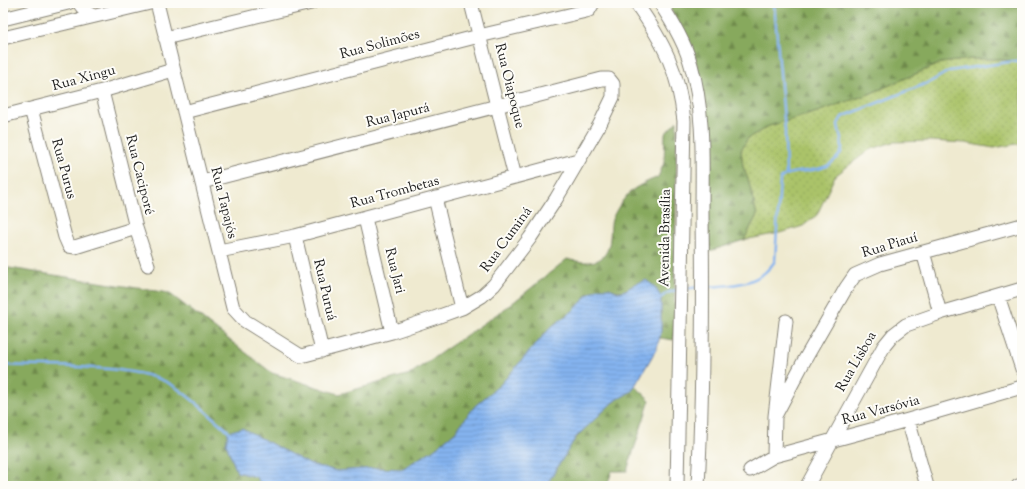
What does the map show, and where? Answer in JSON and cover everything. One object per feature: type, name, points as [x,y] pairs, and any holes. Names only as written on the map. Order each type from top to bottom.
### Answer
[{"type":"street","points":[[3,19],[68,3]]},
{"type":"street","points":[[79,3],[86,12],[93,16]]},
{"type":"street","points":[[3,38],[150,3]]},
{"type":"street","name":"Rua Tapajós","points":[[157,3],[233,308],[240,317],[298,355],[303,356],[322,351]]},
{"type":"street","points":[[165,38],[311,3]]},
{"type":"street","name":"Rua Oiapoque","points":[[471,3],[515,178]]},
{"type":"street","name":"Avenida Brasília","points":[[636,3],[664,45],[675,72],[684,121],[677,486]]},
{"type":"street","points":[[660,3],[681,38],[691,65],[697,91],[701,135],[703,271],[702,400],[698,486]]},
{"type":"street","name":"Rua Solimões","points":[[184,112],[590,7]]},
{"type":"street","name":"Rua Xingu","points":[[3,116],[102,91],[174,70]]},
{"type":"street","name":"Rua Japurá","points":[[202,182],[602,79]]},
{"type":"street","name":"Rua Cuminá","points":[[322,351],[392,332],[462,308],[482,296],[506,272],[556,199],[606,112],[613,97],[611,81],[609,79],[602,79]]},
{"type":"street","name":"Rua Caciporé","points":[[102,91],[136,228],[148,265]]},
{"type":"street","name":"Rua Purus","points":[[31,109],[64,237],[69,246],[75,247],[136,228]]},
{"type":"street","name":"Rua Trombetas","points":[[219,251],[295,236],[578,160]]},
{"type":"street","points":[[435,198],[462,308]]},
{"type":"street","name":"Rua Jari","points":[[365,218],[392,332]]},
{"type":"street","name":"Rua Piauí","points":[[775,416],[804,361],[855,275],[880,264],[1022,225]]},
{"type":"street","name":"Rua Puruá","points":[[295,236],[322,351]]},
{"type":"street","points":[[923,252],[940,313]]},
{"type":"street","name":"Rua Lisboa","points":[[807,486],[888,339],[906,325],[940,313],[1022,289]]},
{"type":"street","points":[[998,296],[1022,369]]},
{"type":"street","points":[[774,456],[775,416],[786,321]]},
{"type":"street","name":"Rua Varsóvia","points":[[750,470],[774,456],[908,420],[1022,387]]},
{"type":"street","points":[[908,420],[928,486]]},
{"type":"street","points":[[1018,486],[1022,485]]},
{"type":"green space","points":[[667,3],[1022,3],[1022,62],[997,59],[971,59],[941,63],[869,94],[814,113],[769,126],[748,138],[741,150],[743,167],[748,179],[757,215],[744,240],[707,252],[707,115],[693,48]]},
{"type":"green space","points":[[971,59],[997,59],[1022,62],[1022,143],[994,148],[965,143],[931,141],[893,142],[869,150],[835,176],[817,215],[803,226],[784,232],[744,240],[757,215],[748,179],[743,167],[741,150],[748,138],[769,126],[814,113],[869,94],[941,63]]},
{"type":"green space","points":[[677,121],[674,340],[660,338],[661,297],[635,284],[622,290],[609,288],[551,327],[501,384],[475,406],[455,432],[433,450],[402,469],[376,468],[337,471],[309,464],[242,428],[226,444],[237,472],[256,477],[263,486],[23,486],[3,483],[3,267],[169,293],[272,373],[339,394],[410,374],[510,305],[567,259],[589,262],[596,261],[601,258],[605,254],[608,247],[612,219],[627,195],[635,188],[658,177],[664,163],[665,134]]},
{"type":"green space","points":[[635,386],[650,400],[627,471],[612,471],[607,486],[546,486],[559,462],[583,430],[602,411]]},
{"type":"water","points":[[646,280],[655,287],[661,297],[661,332],[657,348],[632,391],[613,402],[576,437],[546,486],[263,486],[256,477],[237,472],[226,444],[228,432],[242,428],[309,464],[337,471],[376,468],[402,469],[433,450],[455,432],[475,406],[501,384],[551,327],[574,310],[589,294],[599,288],[609,288],[618,292],[626,290],[635,284]]},
{"type":"waterway","points":[[774,3],[785,131],[786,175]]},
{"type":"waterway","points":[[706,287],[745,283],[753,280],[769,269],[775,261],[780,179],[785,175],[792,173],[822,168],[836,159],[842,149],[838,124],[842,117],[930,82],[949,71],[1022,60]]},
{"type":"waterway","points":[[684,289],[699,287]]},
{"type":"waterway","points":[[659,299],[667,293],[677,290]]},
{"type":"waterway","points":[[3,365],[66,366],[114,370],[156,378],[180,390],[231,433]]}]
